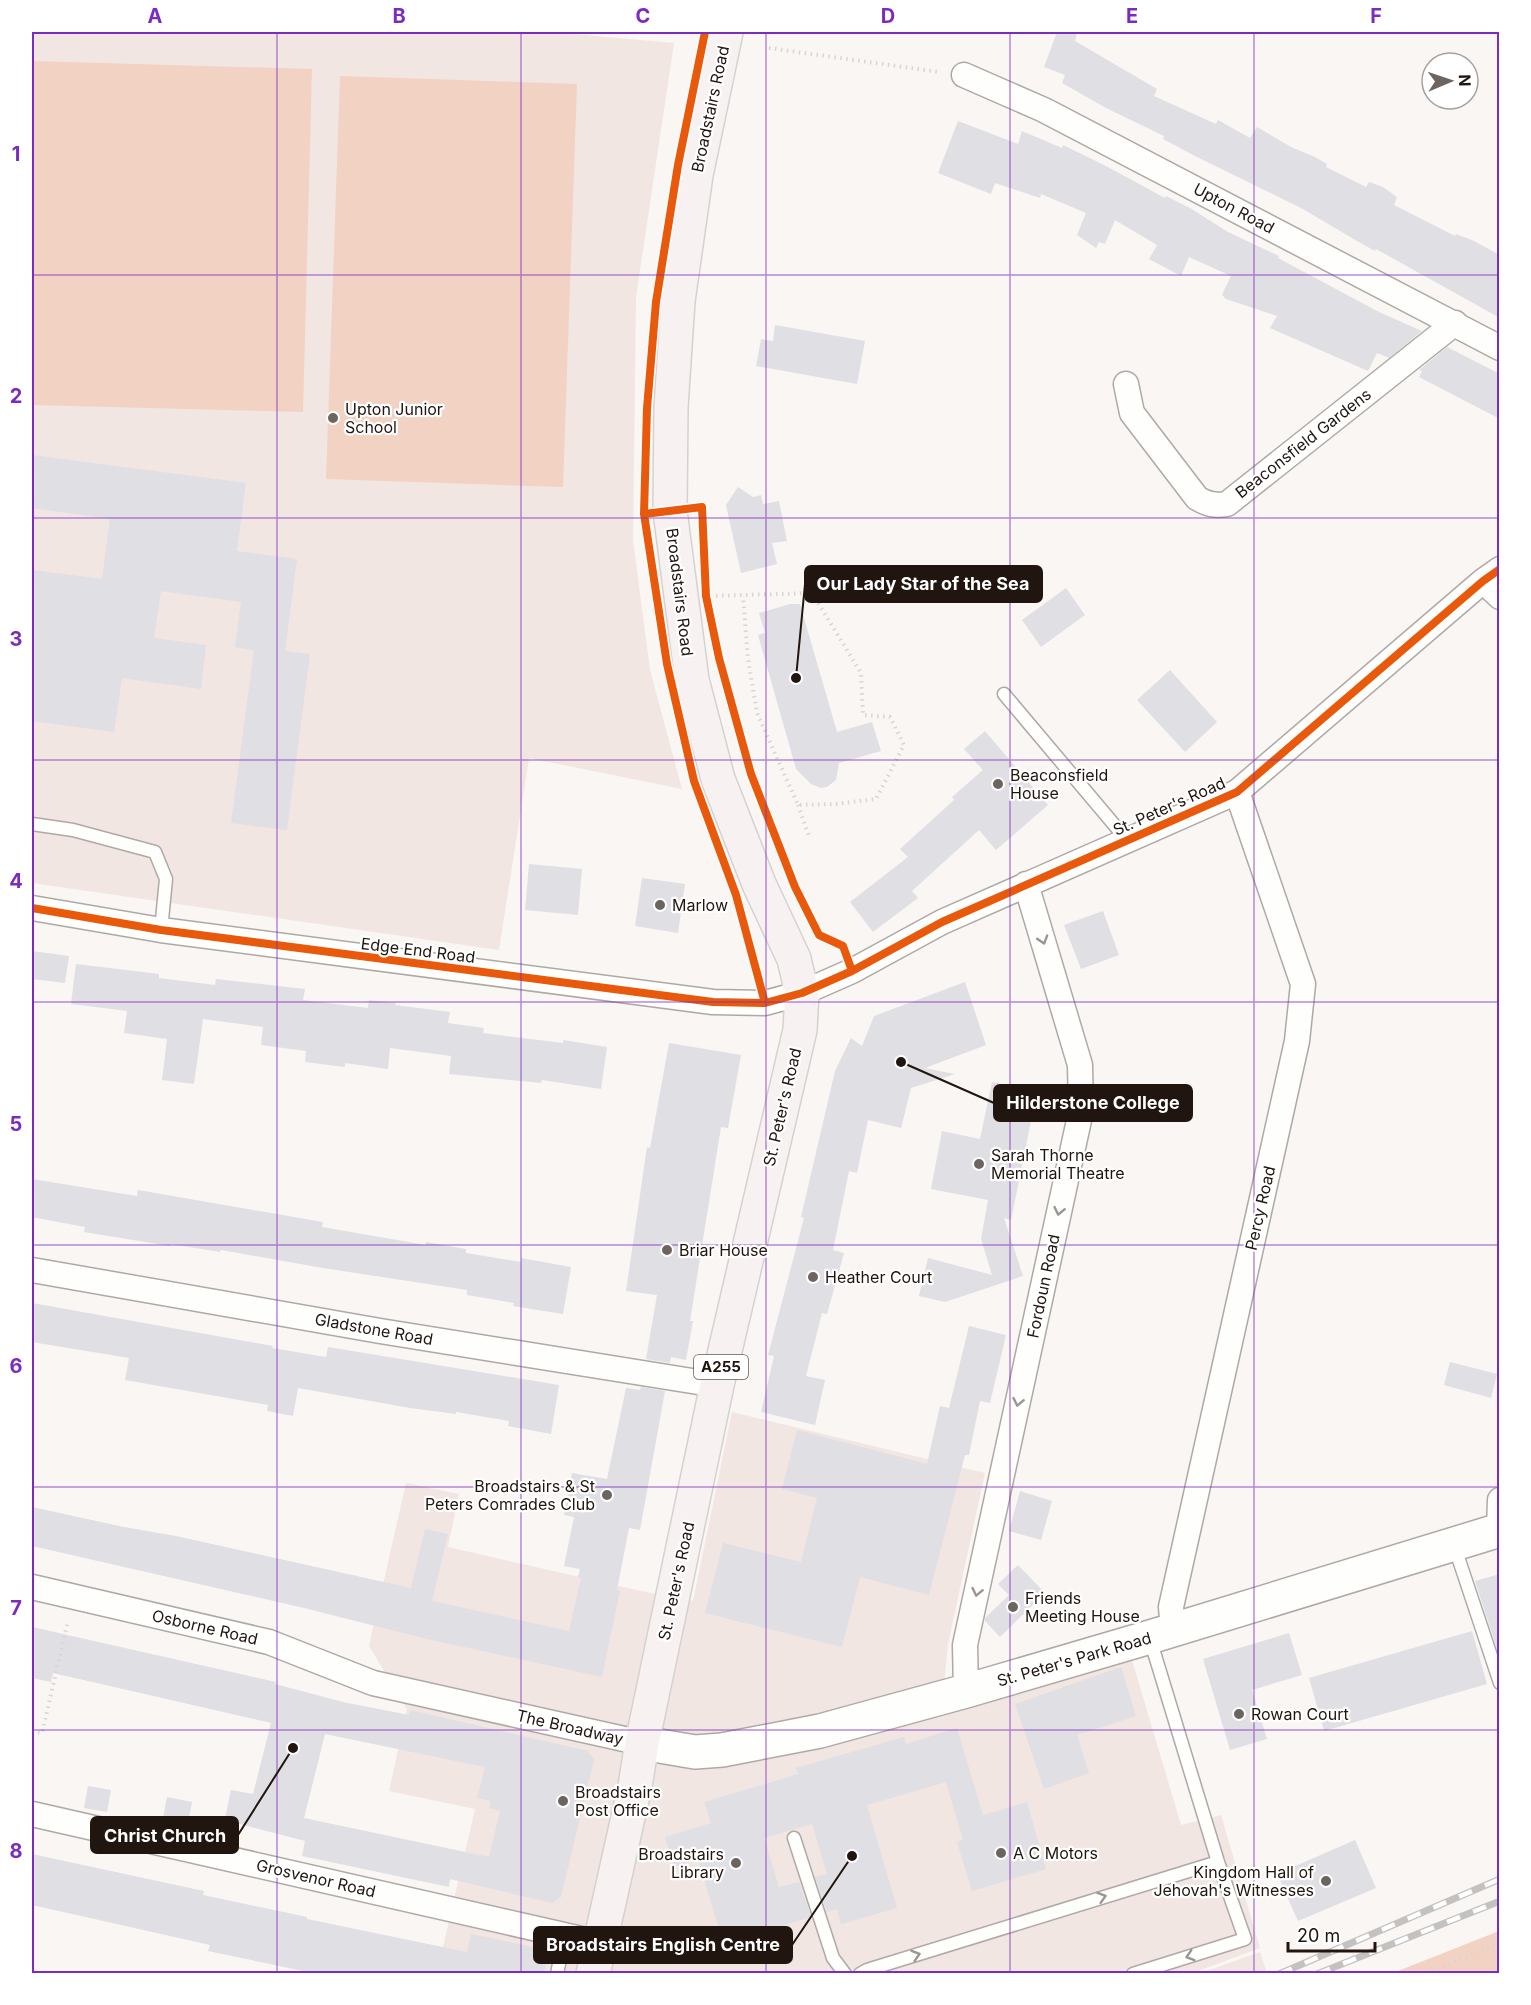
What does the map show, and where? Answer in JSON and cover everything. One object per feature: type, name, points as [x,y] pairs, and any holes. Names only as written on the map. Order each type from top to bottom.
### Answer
[{"type":"main road","name":"Broadstairs Road","points":[[726,32],[696,175],[678,300],[671,407],[670,511],[692,680],[718,779],[759,884],[794,959],[802,993]]},
{"type":"main road","name":"St. Peter's Road","points":[[642,1743],[717,1385],[800,1030],[802,993]]},
{"type":"main road","name":"St. Peter's Park Road","points":[[642,1743],[695,1752],[754,1745],[820,1731],[1161,1634],[1499,1530]]},
{"type":"main road","name":"The Broadway","points":[[596,1958],[635,1786],[642,1743]]},
{"type":"street","name":"Upton Road","points":[[964,75],[1044,110],[1500,348]]},
{"type":"street","name":"Beaconsfield Gardens","points":[[1126,384],[1132,413],[1197,498],[1215,506],[1227,504],[1455,323]]},
{"type":"street","name":"St. Peter's Road","points":[[802,993],[852,971],[942,922],[1237,792],[1494,582]]},
{"type":"street","name":"Percy Road","points":[[1161,1634],[1171,1607],[1297,1041],[1303,984],[1237,792]]},
{"type":"street","name":"Fordoun Road","points":[[966,1691],[965,1645],[1081,1111],[1080,1065],[1026,884]]},
{"type":"street","name":"Edge End Road","points":[[32,908],[161,930],[713,1002],[765,1003],[802,993]]},
{"type":"street","name":"Gladstone Road","points":[[32,1270],[380,1331],[717,1385]]},
{"type":"street","points":[[1499,1530],[1500,1500]]},
{"type":"street","name":"Osborne Road","points":[[32,1587],[269,1642],[373,1683]]},
{"type":"street","name":"The Broadway","points":[[373,1683],[642,1743]]},
{"type":"street","name":"Grosvenor Road","points":[[32,1814],[565,1934],[596,1958]]},
{"type":"lane","points":[[1004,694],[1127,840]]},
{"type":"lane","points":[[32,824],[73,830],[155,852],[166,879],[161,930]]},
{"type":"lane","points":[[1454,1544],[1496,1662],[1500,1683]]},
{"type":"lane","points":[[1133,1974],[1245,1938],[1218,1862],[1161,1634]]},
{"type":"lane","points":[[794,1838],[833,1958],[845,1974]]},
{"type":"lane","points":[[860,1974],[1218,1862]]},
{"type":"lane","points":[[557,1974],[565,1934]]},
{"type":"path","points":[[769,48],[964,75]]},
{"type":"path","points":[[706,585],[709,607]]},
{"type":"path","points":[[706,596],[812,593],[861,673],[864,716],[890,717],[904,745],[876,799],[836,804],[798,805]]},
{"type":"path","points":[[743,596],[748,658],[757,712],[798,805],[809,836]]},
{"type":"path","points":[[32,1731],[42,1733],[73,1596]]},
{"type":"path","points":[[1427,1974],[1500,1942]]},
{"type":"path","points":[[1486,1974],[1500,1968]]},
{"type":"shaded area","name":"Upton Junior School","points":[[32,32],[550,32],[674,43],[636,297],[633,540],[650,670],[682,789],[529,758],[499,950],[32,883]]},
{"type":"shaded area","points":[[32,61],[312,69],[303,412],[32,405]]},
{"type":"shaded area","points":[[340,76],[577,84],[563,487],[326,479]]},
{"type":"shaded area","points":[[732,1412],[985,1473],[948,1644],[942,1705],[1129,1650],[1181,1825],[1221,1815],[1260,1948],[1190,1974],[437,1973],[475,1809],[389,1791],[407,1709],[369,1646],[406,1483],[459,1494],[448,1547],[693,1601]]},
{"type":"shaded area","points":[[1499,1931],[1499,1973],[1393,1973]]},
{"type":"shaded area","points":[[1260,1952],[1267,1973],[1201,1973]]},
{"type":"building","points":[[1057,32],[1077,32],[1075,41],[1157,89],[1154,96],[1216,124],[1218,120],[1250,138],[1257,127],[1366,187],[1369,182],[1383,187],[1397,197],[1394,205],[1455,236],[1456,234],[1472,240],[1500,255],[1500,318],[1376,249],[1375,251],[1301,208],[1197,157],[1163,139],[1164,136],[1106,108],[1062,83],[1065,75],[1044,67]]},
{"type":"building","points":[[958,121],[1018,144],[1022,131],[1062,148],[1063,145],[1165,198],[1166,196],[1190,208],[1228,232],[1279,256],[1278,258],[1379,312],[1422,331],[1389,358],[1377,353],[1368,371],[1270,328],[1277,316],[1226,299],[1222,295],[1231,276],[1189,257],[1181,276],[1149,259],[1157,245],[1115,220],[1105,244],[1099,242],[1096,248],[1077,235],[1086,213],[1041,194],[1040,198],[995,183],[991,194],[938,173]]},
{"type":"building","points":[[775,325],[865,341],[857,384],[756,366],[761,339],[773,341]]},
{"type":"building","points":[[1447,347],[1500,374],[1500,419],[1419,377],[1422,371],[1419,370]]},
{"type":"building","points":[[32,455],[246,483],[237,551],[297,559],[285,651],[310,654],[287,830],[231,823],[254,650],[235,647],[241,602],[161,591],[154,638],[206,645],[201,689],[122,678],[114,732],[32,721],[32,570],[102,579],[110,519],[32,508]]},
{"type":"building","points":[[738,487],[753,497],[761,495],[763,504],[779,501],[787,541],[772,543],[777,564],[741,573],[726,505]]},
{"type":"building","points":[[1066,588],[1085,615],[1041,647],[1022,620]]},
{"type":"building","points":[[790,604],[800,604],[837,732],[872,722],[881,751],[839,763],[836,780],[827,787],[821,788],[811,784],[796,769],[758,635],[765,633],[759,613]]},
{"type":"building","points":[[1170,670],[1217,722],[1185,752],[1137,700]]},
{"type":"building","points":[[985,731],[1048,805],[996,850],[979,830],[912,891],[918,898],[873,932],[850,902],[908,857],[900,849],[954,800],[952,797],[983,770],[964,749]]},
{"type":"building","points":[[529,864],[582,869],[578,915],[525,910]]},
{"type":"building","name":"Marlow","points":[[642,878],[685,884],[678,933],[635,926]]},
{"type":"building","points":[[1103,911],[1119,955],[1081,969],[1064,925]]},
{"type":"building","points":[[32,951],[69,956],[65,983],[32,979]]},
{"type":"building","points":[[76,964],[159,974],[159,978],[215,985],[216,979],[305,989],[303,1000],[368,1008],[369,1000],[396,1003],[395,1005],[450,1012],[448,1023],[484,1028],[483,1033],[563,1043],[563,1040],[607,1047],[601,1089],[542,1080],[541,1083],[449,1074],[451,1056],[390,1048],[388,1069],[345,1063],[345,1067],[305,1062],[306,1051],[261,1045],[263,1027],[203,1019],[194,1084],[162,1080],[167,1039],[124,1033],[127,1011],[71,1004]]},
{"type":"building","points":[[965,982],[986,1045],[925,1068],[955,1074],[911,1088],[901,1128],[868,1120],[857,1173],[849,1171],[833,1250],[844,1253],[827,1314],[822,1313],[806,1376],[825,1380],[815,1425],[761,1412],[774,1356],[768,1355],[804,1218],[801,1217],[835,1071],[851,1038],[862,1046],[874,1016]]},
{"type":"building","points":[[669,1043],[741,1055],[728,1128],[721,1127],[690,1321],[693,1321],[686,1360],[671,1357],[670,1363],[646,1359],[657,1295],[626,1291],[647,1147],[650,1148]]},
{"type":"building","name":"Sarah Thorne Memorial Theatre","points":[[992,1082],[1037,1091],[1011,1220],[1004,1218],[1023,1276],[945,1302],[919,1296],[928,1258],[992,1275],[981,1239],[988,1200],[931,1189],[942,1131],[980,1139]]},
{"type":"building","points":[[32,1179],[137,1196],[138,1190],[323,1222],[322,1227],[426,1245],[426,1242],[466,1249],[466,1253],[521,1262],[521,1258],[571,1267],[563,1314],[513,1306],[514,1303],[467,1295],[467,1290],[221,1250],[220,1252],[171,1244],[170,1246],[84,1232],[85,1227],[32,1217]]},
{"type":"building","points":[[32,1303],[326,1357],[328,1347],[559,1385],[551,1434],[508,1426],[509,1421],[456,1412],[456,1414],[410,1408],[298,1388],[293,1416],[267,1411],[268,1405],[125,1380],[129,1358],[32,1342]]},
{"type":"building","points":[[969,1326],[1006,1335],[990,1403],[980,1401],[969,1455],[965,1455],[929,1595],[860,1577],[842,1647],[705,1613],[723,1543],[801,1562],[817,1498],[782,1489],[797,1430],[927,1464],[940,1406],[949,1408]]},
{"type":"building","points":[[1450,1362],[1497,1374],[1491,1398],[1444,1385]]},
{"type":"building","points":[[641,1387],[665,1391],[640,1530],[629,1528],[617,1590],[620,1591],[602,1677],[427,1639],[304,1608],[32,1546],[32,1507],[411,1588],[425,1529],[448,1534],[432,1601],[569,1631],[581,1578],[578,1577],[580,1569],[564,1566],[574,1517],[564,1515],[572,1473],[607,1479],[626,1388],[640,1390]]},
{"type":"building","points":[[1020,1491],[1052,1501],[1041,1540],[1009,1531]]},
{"type":"building","name":"Friends Meeting House","points":[[1018,1565],[1045,1593],[1000,1637],[985,1621],[985,1618],[1009,1595],[998,1584]]},
{"type":"building","points":[[1500,1574],[1500,1649],[1497,1649],[1475,1581]]},
{"type":"building","points":[[32,1627],[276,1682],[275,1684],[343,1702],[409,1715],[410,1710],[588,1751],[594,1760],[561,1897],[552,1903],[450,1879],[449,1887],[302,1856],[305,1841],[225,1818],[231,1790],[253,1794],[271,1723],[53,1673],[51,1682],[32,1678]],"holes":[[[325,1734],[485,1767],[477,1798],[491,1801],[489,1808],[500,1811],[489,1857],[304,1818]]]},
{"type":"building","points":[[1472,1631],[1487,1684],[1324,1731],[1309,1678]]},
{"type":"building","name":"Rowan Court","points":[[1289,1633],[1302,1675],[1252,1690],[1267,1739],[1230,1750],[1203,1659]]},
{"type":"building","points":[[1121,1667],[1136,1716],[1077,1735],[1089,1773],[1044,1789],[1015,1704]]},
{"type":"building","points":[[957,1728],[983,1815],[1027,1802],[1046,1869],[972,1891],[957,1842],[963,1840],[946,1782],[867,1805],[897,1908],[841,1924],[837,1909],[827,1912],[815,1877],[827,1874],[812,1824],[764,1838],[779,1887],[799,1882],[811,1917],[723,1943],[698,1859],[674,1867],[665,1837],[711,1823],[704,1802],[798,1774],[796,1768],[904,1737],[906,1744]]},
{"type":"building","points":[[88,1786],[111,1790],[107,1812],[84,1808]]},
{"type":"building","points":[[167,1797],[192,1802],[187,1829],[162,1824]]},
{"type":"building","name":"Kingdom Hall of Jehovah's Witnesses","points":[[1355,1840],[1376,1888],[1298,1921],[1277,1874]]},
{"type":"building","points":[[32,1854],[204,1891],[203,1895],[307,1917],[307,1919],[467,1952],[471,1934],[548,1950],[544,1974],[302,1974],[303,1971],[208,1951],[210,1945],[32,1905]]},
{"type":"railway","points":[[1279,1974],[1500,1879]]},
{"type":"railway","points":[[1317,1974],[1500,1901]]},
{"type":"cycle path","points":[[705,32],[678,165],[656,302],[647,408],[644,514],[667,664],[694,781],[736,895],[765,1003]]},
{"type":"cycle path","points":[[644,514],[702,507],[706,596],[719,658],[751,774],[795,887],[819,935],[843,946],[852,971]]},
{"type":"cycle path","points":[[32,908],[161,930],[713,1002],[765,1003],[802,993],[852,971],[942,922],[1237,792],[1483,581],[1500,569]]},
{"type":"place","name":"Upton Junior School","points":[[333,418]]},
{"type":"place","name":"Our Lady Star of the Sea","points":[[796,678]]},
{"type":"place","name":"Beaconsfield House","points":[[998,784]]},
{"type":"place","name":"Marlow","points":[[660,905]]},
{"type":"place","name":"Hilderstone College","points":[[901,1062]]},
{"type":"place","name":"Sarah Thorne Memorial Theatre","points":[[979,1164]]},
{"type":"place","name":"Briar House","points":[[667,1250]]},
{"type":"place","name":"Heather Court","points":[[813,1277]]},
{"type":"place","name":"Broadstairs & St Peters Comrades Club","points":[[607,1495]]},
{"type":"place","name":"Friends Meeting House","points":[[1013,1607]]},
{"type":"place","name":"Rowan Court","points":[[1239,1714]]},
{"type":"place","name":"Christ Church","points":[[293,1748]]},
{"type":"place","name":"Broadstairs Post Office","points":[[563,1801]]},
{"type":"place","name":"A C Motors","points":[[1001,1853]]},
{"type":"place","name":"Broadstairs English Centre","points":[[852,1856]]},
{"type":"place","name":"Broadstairs Library","points":[[736,1863]]},
{"type":"place","name":"Kingdom Hall of Jehovah's Witnesses","points":[[1326,1881]]}]
